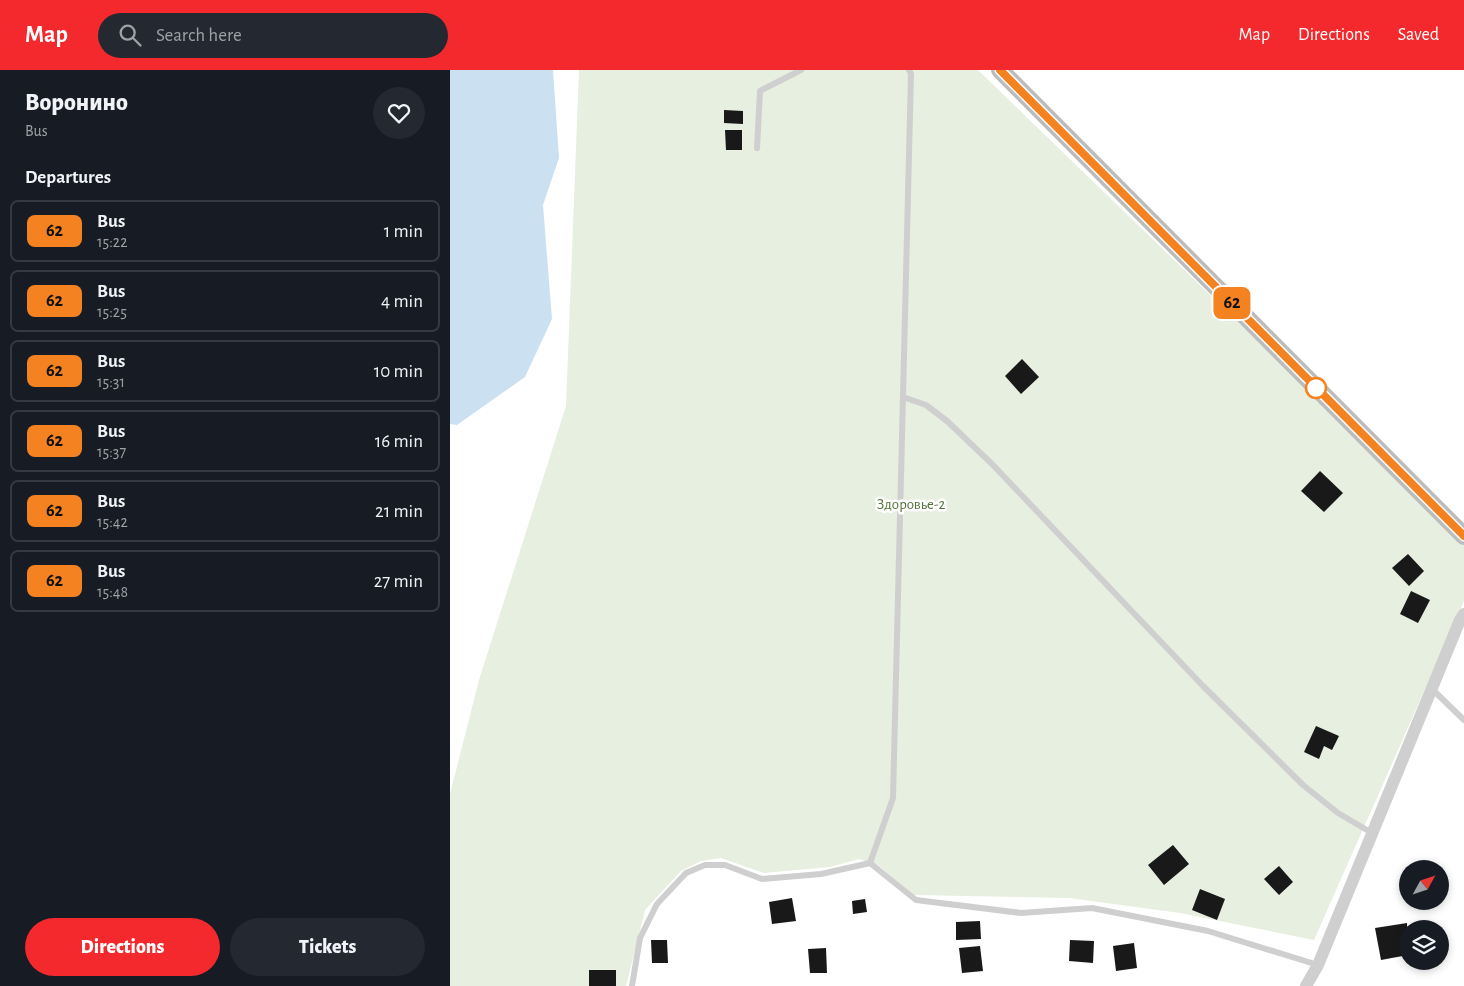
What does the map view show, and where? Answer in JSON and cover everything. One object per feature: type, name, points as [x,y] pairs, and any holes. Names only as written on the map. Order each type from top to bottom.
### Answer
[{"type":"street","points":[[1000,70],[1464,536]]},
{"type":"street","points":[[1306,986],[1318,965],[1431,688],[1464,614]]},
{"type":"lane","points":[[756,148],[760,91],[801,70]]},
{"type":"lane","points":[[870,863],[893,798],[911,74],[908,70]]},
{"type":"lane","points":[[903,397],[926,405],[947,421],[992,464],[1203,686],[1303,785],[1338,813],[1372,833]]},
{"type":"lane","points":[[1431,688],[1464,720]]},
{"type":"lane","points":[[870,863],[916,900],[1021,913],[1092,908],[1208,931],[1318,965]]},
{"type":"lane","points":[[632,986],[640,938],[644,929],[657,904],[686,873],[705,865],[725,865],[762,879],[821,874],[870,863]]},
{"type":"green space","name":"Здоровье-2","points":[[579,70],[978,70],[1464,541],[1464,601],[1314,940],[1180,913],[1069,898],[914,895],[878,865],[859,859],[830,867],[764,873],[721,858],[701,861],[681,871],[645,910],[626,986],[450,986],[450,794],[479,680],[566,406]]},
{"type":"water","points":[[450,70],[553,70],[559,158],[543,205],[552,319],[525,377],[457,425],[450,424]]},
{"type":"building","points":[[724,110],[743,111],[743,124],[724,123]]},
{"type":"building","points":[[725,130],[742,130],[742,150],[726,150]]},
{"type":"building","points":[[1022,359],[1039,377],[1021,394],[1005,376]]},
{"type":"building","points":[[1320,471],[1343,493],[1324,512],[1301,491]]},
{"type":"building","points":[[1408,554],[1424,571],[1409,586],[1392,568]]},
{"type":"building","points":[[1411,591],[1430,600],[1418,623],[1400,614]]},
{"type":"building","points":[[1316,726],[1339,736],[1332,750],[1324,746],[1319,759],[1304,752]]},
{"type":"building","points":[[1173,845],[1189,864],[1164,885],[1148,865]]},
{"type":"building","points":[[1279,866],[1293,882],[1279,895],[1264,879]]},
{"type":"building","points":[[1200,889],[1225,899],[1217,920],[1192,910]]},
{"type":"building","points":[[792,898],[796,921],[772,924],[769,902]]},
{"type":"building","points":[[865,899],[867,912],[853,914],[852,901]]},
{"type":"building","points":[[980,921],[981,939],[956,940],[956,922]]},
{"type":"building","points":[[1399,924],[1399,957],[1381,960],[1375,928]]},
{"type":"building","points":[[651,940],[667,940],[668,963],[652,963]]},
{"type":"building","points":[[1070,940],[1094,941],[1093,963],[1069,961]]},
{"type":"building","points":[[1134,943],[1137,968],[1116,971],[1113,946]]},
{"type":"building","points":[[980,946],[983,971],[962,973],[959,948]]},
{"type":"building","points":[[826,948],[827,973],[810,973],[808,949]]},
{"type":"building","points":[[589,970],[616,970],[616,986],[589,986]]},
{"type":"bus line","name":"62","points":[[1000,70],[1464,536]]}]
